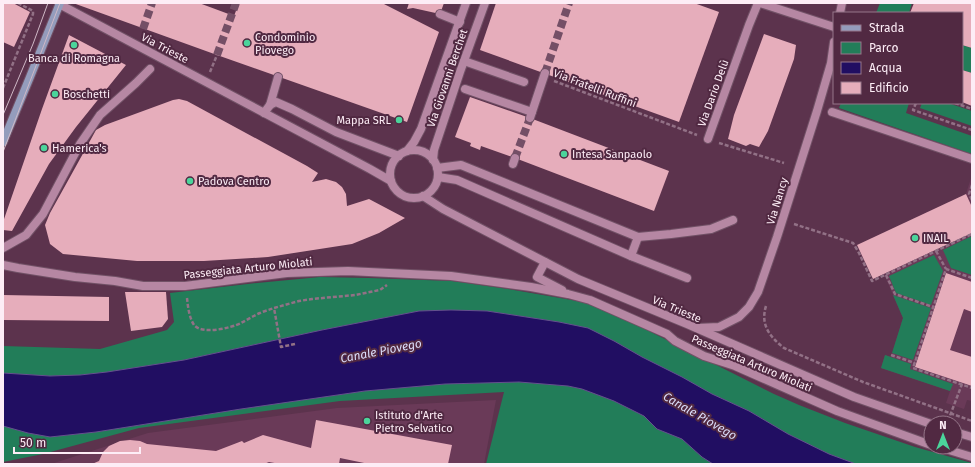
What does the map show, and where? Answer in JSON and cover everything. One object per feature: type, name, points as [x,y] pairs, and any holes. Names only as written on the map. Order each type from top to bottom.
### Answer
[{"type":"street","points":[[3,142],[58,3]]},
{"type":"street","name":"Via Trieste","points":[[58,3],[391,181],[398,192],[404,196],[410,198],[424,196],[443,209],[578,279],[696,328],[854,397],[923,421]]},
{"type":"street","name":"Via Giovanni Berchet","points":[[407,152],[421,129],[466,3]]},
{"type":"street","name":"Via Giovanni Berchet","points":[[433,160],[434,150],[485,3]]},
{"type":"street","points":[[759,3],[833,27]]},
{"type":"street","name":"Via Dario Delù","points":[[708,139],[748,25],[759,3]]},
{"type":"street","points":[[440,14],[460,22]]},
{"type":"street","name":"Via Nancy","points":[[696,328],[719,327],[739,318],[749,307],[758,292],[779,232],[817,111],[831,63],[833,49]]},
{"type":"street","points":[[464,61],[524,82]]},
{"type":"street","points":[[3,248],[26,235],[43,214],[80,144],[100,115],[150,69]]},
{"type":"street","points":[[465,89],[531,115],[544,75]]},
{"type":"street","points":[[264,113],[270,105],[278,77]]},
{"type":"street","points":[[270,105],[276,102],[336,132],[399,156]]},
{"type":"street","points":[[832,112],[972,159]]},
{"type":"street","points":[[391,181],[390,176],[392,165],[399,156],[407,152],[422,152],[430,156],[433,160],[437,168],[438,177],[433,188],[424,196]]},
{"type":"street","points":[[437,168],[461,165],[638,237],[711,229],[733,220]]},
{"type":"street","points":[[438,177],[458,180],[631,256],[687,278]]},
{"type":"street","points":[[631,256],[638,237]]},
{"type":"street","name":"Passeggiata Arturo Miolati","points":[[545,262],[537,277],[568,294]]},
{"type":"street","name":"Passeggiata Arturo Miolati","points":[[3,264],[18,268],[143,286],[185,286],[288,273],[348,271],[451,276],[531,287],[568,294],[590,300],[667,334],[675,341],[704,356],[735,366],[836,412],[923,441]]},
{"type":"path","points":[[3,88],[33,14],[33,11],[18,3]]},
{"type":"path","points":[[206,82],[217,55]]},
{"type":"path","name":"Via Fratelli Ruffini","points":[[544,75],[708,139]]},
{"type":"path","points":[[916,104],[913,110],[972,130]]},
{"type":"path","points":[[958,104],[972,108]]},
{"type":"path","name":"Via Dario Delù","points":[[708,139],[784,163]]},
{"type":"path","points":[[972,185],[969,194],[972,200]]},
{"type":"path","points":[[791,230],[796,218]]},
{"type":"path","points":[[794,224],[853,243],[872,282],[972,234]]},
{"type":"path","points":[[936,251],[946,270],[972,278]]},
{"type":"path","points":[[946,270],[913,368],[972,388]]},
{"type":"path","points":[[185,286],[188,309],[195,326],[208,330],[234,326],[261,312],[299,301],[312,298],[355,295],[380,290],[390,283],[397,273]]},
{"type":"path","points":[[886,275],[894,294],[933,307]]},
{"type":"path","points":[[766,303],[764,309],[767,329],[774,340],[784,348],[864,382],[972,421]]},
{"type":"path","points":[[274,308],[281,347],[295,344]]},
{"type":"path","points":[[891,355],[914,363]]},
{"type":"path","points":[[951,414],[962,384]]},
{"type":"shaded area","points":[[972,175],[972,207],[966,194]]},
{"type":"shaded area","points":[[972,233],[972,401],[967,400],[964,409],[946,403],[950,391],[881,368],[885,355],[891,357],[903,318],[884,274]]},
{"type":"shaded area","name":"Istituto d'Arte Pietro Selvatico","points":[[496,400],[484,464],[51,464],[148,433],[337,408]]},
{"type":"green space","points":[[880,3],[912,3],[909,12],[876,12]]},
{"type":"green space","points":[[963,45],[972,48],[972,73],[963,70]]},
{"type":"green space","points":[[841,104],[909,104],[906,113],[972,136],[972,154],[839,108]]},
{"type":"green space","points":[[922,104],[951,104],[972,111],[972,126],[920,108]]},
{"type":"green space","points":[[972,236],[972,275],[951,268],[943,250]]},
{"type":"green space","points":[[934,255],[943,271],[931,305],[896,293],[889,276]]},
{"type":"green space","points":[[320,277],[452,281],[589,303],[799,405],[845,423],[923,449],[923,455],[944,455],[972,464],[856,464],[829,454],[788,434],[749,411],[712,394],[614,341],[559,322],[487,311],[419,311],[184,360],[107,372],[50,376],[3,373],[3,346],[100,349],[167,330],[174,322],[170,293]]},
{"type":"green space","points":[[893,295],[931,308],[913,360],[892,353],[903,318]]},
{"type":"green space","points":[[885,355],[911,364],[910,369],[953,384],[950,391],[881,368]]},
{"type":"green space","points":[[519,382],[568,386],[582,389],[614,401],[644,416],[657,429],[682,439],[702,457],[713,464],[486,464],[504,392],[340,401],[139,428],[43,454],[3,462],[3,426],[50,437],[96,432],[365,391],[445,384]]},
{"type":"water","name":"Canale Piovego","points":[[419,311],[487,311],[588,328],[712,394],[749,411],[788,434],[829,454],[856,464],[713,464],[702,457],[682,439],[657,429],[644,416],[614,401],[582,389],[568,386],[519,382],[445,384],[365,391],[96,432],[50,437],[3,426],[3,373],[50,376],[107,372],[184,360]]},
{"type":"building","points":[[3,3],[13,3],[30,12],[14,47],[3,42]]},
{"type":"building","points":[[73,3],[199,3],[234,16],[239,3],[382,3],[439,32],[407,122]]},
{"type":"building","points":[[409,3],[444,3],[440,14],[413,8],[407,9]]},
{"type":"building","points":[[496,3],[694,3],[719,12],[679,122],[480,50]]},
{"type":"building","points":[[914,3],[972,3],[972,48],[963,45],[963,12],[910,12]]},
{"type":"building","points":[[764,34],[796,45],[794,59],[768,131],[759,147],[750,144],[746,146],[728,139],[734,115]]},
{"type":"building","points":[[69,35],[126,65],[76,127],[49,164],[12,231],[3,230],[3,222]]},
{"type":"building","points":[[963,70],[972,73],[972,106],[963,102]]},
{"type":"building","name":"Intesa Sanpaolo","points":[[470,97],[530,118],[669,171],[654,211],[481,146],[480,150],[470,146],[471,143],[455,137]]},
{"type":"building","name":"Padova Centro","points":[[179,99],[187,101],[307,166],[318,173],[312,182],[326,179],[336,182],[342,187],[346,194],[347,206],[369,199],[405,218],[379,233],[352,244],[268,257],[204,261],[137,261],[63,254],[50,244],[45,225],[50,213],[96,130],[105,125]]},
{"type":"building","name":"INAIL","points":[[966,194],[972,207],[972,233],[873,279],[857,245]]},
{"type":"building","points":[[946,273],[972,282],[972,312],[964,309],[950,350],[972,357],[972,386],[915,367]]},
{"type":"building","points":[[125,292],[166,292],[168,319],[162,327],[131,331]]},
{"type":"building","points":[[3,295],[109,297],[109,321],[3,320]]},
{"type":"building","points":[[316,420],[452,445],[448,464],[369,464],[340,458],[339,464],[280,464],[269,462],[264,464],[92,464],[99,461],[103,452],[109,446],[120,441],[130,440],[140,441],[147,444],[216,451],[242,441],[244,443],[263,435],[311,448]]},
{"type":"tunnel","points":[[143,29],[152,3]]},
{"type":"tunnel","points":[[217,55],[236,3]]},
{"type":"tunnel","points":[[545,73],[569,3]]},
{"type":"tunnel","points":[[515,158],[530,118]]},
{"type":"tram line","points":[[3,115],[33,44],[48,3]]},
{"type":"tram line","points":[[3,152],[60,3]]},
{"type":"place","name":"Condominio Piovego","points":[[247,43]]},
{"type":"place","name":"Banca di Romagna","points":[[74,45]]},
{"type":"place","name":"Boschetti","points":[[55,94]]},
{"type":"place","name":"Mappa SRL","points":[[399,120]]},
{"type":"place","name":"Hamerica's","points":[[44,148]]},
{"type":"place","name":"Intesa Sanpaolo","points":[[564,154]]},
{"type":"place","name":"Padova Centro","points":[[190,181]]},
{"type":"place","name":"INAIL","points":[[915,238]]},
{"type":"place","name":"Istituto d'Arte Pietro Selvatico","points":[[367,421]]}]
